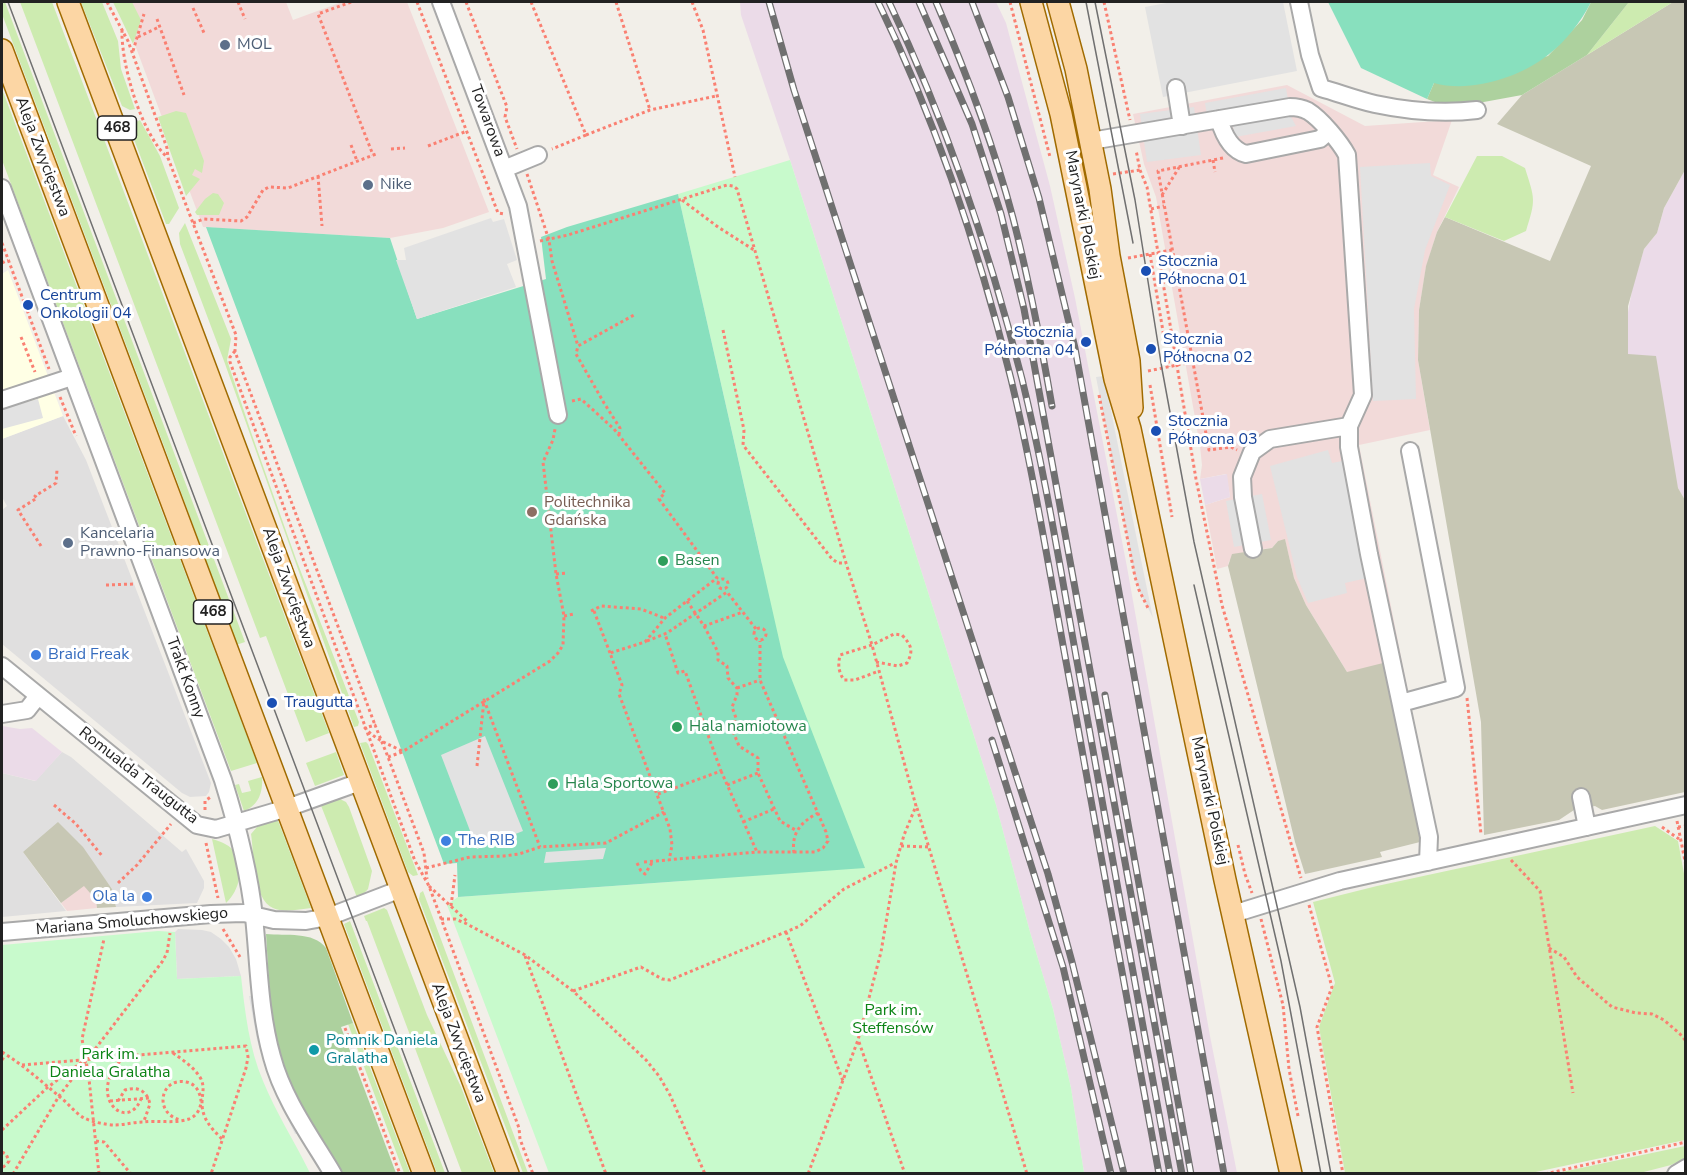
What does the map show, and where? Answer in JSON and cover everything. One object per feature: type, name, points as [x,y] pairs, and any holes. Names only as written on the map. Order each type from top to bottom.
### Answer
[{"type":"main road","name":"Aleja Zwycięstwa","points":[[68,2],[165,254],[360,782],[508,1173]]},
{"type":"main road","name":"Marynarki Polskiej","points":[[1031,2],[1061,114],[1113,368],[1130,429],[1233,914],[1291,1173]]},
{"type":"main road","name":"Marynarki Polskiej","points":[[1058,2],[1076,69],[1106,220],[1109,255],[1131,380],[1130,429]]},
{"type":"main road","name":"Aleja Zwycięstwa","points":[[2,50],[424,1173]]},
{"type":"main road","points":[[1067,145],[1091,141]]},
{"type":"street","name":"Towarowa","points":[[441,2],[521,217],[557,410]]},
{"type":"street","points":[[1299,2],[1310,56],[1321,88],[1374,104],[1407,109],[1451,113],[1478,110]]},
{"type":"street","points":[[1176,88],[1182,126]]},
{"type":"street","points":[[1091,141],[1290,107],[1300,108],[1312,114],[1347,155],[1363,395],[1349,426],[1349,447],[1369,554],[1429,837],[1428,862]]},
{"type":"street","points":[[1219,119],[1229,141],[1237,150],[1246,154],[1320,139],[1328,132]]},
{"type":"street","points":[[504,169],[538,155]]},
{"type":"street","name":"Trakt Konny","points":[[2,188],[223,780],[248,876],[254,915],[263,1021],[272,1060],[288,1098],[333,1173]]},
{"type":"street","points":[[2,400],[72,377]]},
{"type":"street","points":[[1253,549],[1242,487],[1244,468],[1252,452],[1270,439],[1349,426]]},
{"type":"street","points":[[1401,703],[1456,688],[1410,451]]},
{"type":"street","name":"Romualda Traugutta","points":[[2,666],[197,825],[216,829],[287,808],[360,782]]},
{"type":"street","points":[[2,714],[27,710],[38,696]]},
{"type":"street","points":[[1581,797],[1587,827]]},
{"type":"street","points":[[1233,914],[1340,881],[1686,805]]},
{"type":"street","name":"Mariana Smoluchowskiego","points":[[2,932],[211,914],[244,913],[274,920],[306,921],[328,917],[401,889]]},
{"type":"street","points":[[1676,1173],[1686,1168]]},
{"type":"path","points":[[108,2],[132,53],[167,148],[168,158],[236,335],[235,351],[424,853],[427,881]]},
{"type":"path","points":[[238,2],[245,19]]},
{"type":"path","points":[[193,223],[204,219],[241,221],[247,218],[263,190],[269,187],[288,188],[374,155],[318,14],[351,2]]},
{"type":"path","points":[[417,2],[498,213],[521,217]]},
{"type":"path","points":[[466,2],[507,107],[505,117],[549,240],[552,261],[578,346],[576,354],[621,428],[619,435]]},
{"type":"path","points":[[531,2],[586,135]]},
{"type":"path","points":[[616,2],[650,110]]},
{"type":"path","points":[[692,2],[703,30],[735,177]]},
{"type":"path","points":[[1104,2],[1140,170],[1147,187],[1196,479],[1222,605],[1332,987],[1317,1027],[1343,1173]]},
{"type":"path","points":[[193,8],[204,33]]},
{"type":"path","points":[[132,53],[144,14]]},
{"type":"path","points":[[157,19],[184,95]]},
{"type":"path","points":[[136,38],[159,27]]},
{"type":"path","points":[[122,28],[125,69],[143,120],[160,151],[168,158]]},
{"type":"path","points":[[538,155],[650,110],[716,96]]},
{"type":"path","points":[[428,146],[466,131]]},
{"type":"path","points":[[351,146],[357,161]]},
{"type":"path","points":[[391,149],[405,148]]},
{"type":"path","points":[[1221,158],[1158,171],[1209,450],[1231,447]]},
{"type":"path","points":[[1213,160],[1215,172]]},
{"type":"path","points":[[1162,195],[1180,166]]},
{"type":"path","points":[[1098,177],[1140,170]]},
{"type":"path","points":[[318,176],[322,226]]},
{"type":"path","points":[[526,243],[549,240],[727,185],[737,189],[872,645],[916,806],[1027,1173]]},
{"type":"path","points":[[682,200],[717,227],[755,251]]},
{"type":"path","points":[[1151,209],[1164,206]]},
{"type":"path","points":[[1127,256],[1172,250]]},
{"type":"path","points":[[1149,253],[1169,367],[1192,362]]},
{"type":"path","points":[[578,346],[634,315]]},
{"type":"path","points":[[723,330],[744,430],[743,445],[832,559],[838,563],[846,563]]},
{"type":"path","points":[[21,337],[36,374]]},
{"type":"path","points":[[235,351],[230,357],[230,362],[415,861],[429,886],[519,1128],[520,1139],[533,1173]]},
{"type":"path","points":[[1148,371],[1172,517]]},
{"type":"path","points":[[388,757],[402,752],[483,700],[550,661],[563,645],[564,616],[556,574],[543,462],[553,440],[557,410],[581,399],[619,435],[665,493],[659,499],[718,579],[719,588],[726,591],[756,629]]},
{"type":"path","points":[[41,546],[18,510],[56,483],[57,470]]},
{"type":"path","points":[[556,574],[568,573]]},
{"type":"path","points":[[609,653],[645,642],[665,634],[726,591],[728,582],[725,579],[718,579],[687,601],[665,618],[645,642]]},
{"type":"path","points":[[106,585],[136,584]]},
{"type":"path","points":[[687,601],[704,626],[717,652],[718,660],[726,666],[728,678],[736,688],[732,706],[736,718],[732,729],[739,746],[758,758],[758,773],[780,821],[797,831]]},
{"type":"path","points":[[665,618],[641,609],[601,606],[593,611],[622,685],[619,694],[658,794],[672,838],[669,861]]},
{"type":"path","points":[[704,626],[743,612]]},
{"type":"path","points":[[564,616],[574,614]]},
{"type":"path","points":[[756,629],[763,629],[766,633],[764,638],[759,640]]},
{"type":"path","points":[[756,629],[753,633],[754,637],[759,640]]},
{"type":"path","points":[[665,634],[678,673],[685,671],[721,771],[757,852]]},
{"type":"path","points":[[876,662],[898,666],[907,663],[912,654],[910,644],[902,635],[894,634],[872,645],[840,655],[839,673],[844,680],[855,680],[879,671]]},
{"type":"path","points":[[644,862],[757,852],[815,852],[823,848],[828,841],[826,831],[760,680],[759,640]]},
{"type":"path","points":[[736,688],[760,680]]},
{"type":"path","points":[[1467,698],[1482,836]]},
{"type":"path","points":[[477,766],[483,700]]},
{"type":"path","points":[[483,700],[540,847]]},
{"type":"path","points":[[365,728],[375,725]]},
{"type":"path","points":[[365,728],[382,742],[402,752]]},
{"type":"path","points":[[658,794],[721,771]]},
{"type":"path","points":[[727,785],[758,773]]},
{"type":"path","points":[[205,815],[205,801],[212,797],[213,790]]},
{"type":"path","points":[[54,805],[70,818],[104,857]]},
{"type":"path","points":[[808,1173],[858,1040],[880,952],[896,863],[916,806]]},
{"type":"path","points":[[743,822],[774,809]]},
{"type":"path","points":[[426,868],[470,857],[512,855],[540,847],[606,843],[664,812]]},
{"type":"path","points":[[794,853],[794,839],[800,824],[818,813]]},
{"type":"path","points":[[1656,822],[1680,840]]},
{"type":"path","points":[[118,883],[137,865],[171,824]]},
{"type":"path","points":[[1686,826],[1678,827],[1686,866]]},
{"type":"path","points":[[1237,840],[1245,874],[1265,930],[1283,1005],[1288,1069],[1300,1123]]},
{"type":"path","points":[[206,842],[219,903]]},
{"type":"path","points":[[901,846],[930,848]]},
{"type":"path","points":[[1508,855],[1514,865],[1540,891],[1573,1093]]},
{"type":"path","points":[[637,862],[645,874],[653,861]]},
{"type":"path","points":[[573,991],[640,967],[662,979],[670,980],[800,926],[844,889],[896,863]]},
{"type":"path","points":[[452,906],[455,874]]},
{"type":"path","points":[[429,886],[471,926]]},
{"type":"path","points":[[441,919],[455,919],[525,955],[573,991],[646,1060],[670,1095],[705,1173]]},
{"type":"path","points":[[2,1152],[8,1157],[8,1164],[14,1172],[59,1096],[162,962],[167,952],[170,928]]},
{"type":"path","points":[[99,1173],[82,1039],[107,932]]},
{"type":"path","points":[[786,932],[843,1082]]},
{"type":"path","points":[[1549,948],[1564,957],[1577,977],[1611,1007],[1652,1014],[1664,1020],[1686,1041]]},
{"type":"path","points":[[525,955],[606,1173]]},
{"type":"path","points":[[345,1028],[400,1173]]},
{"type":"path","points":[[858,1040],[905,1173]]},
{"type":"path","points":[[22,1065],[246,1046],[248,1057],[246,1068],[211,1173]]},
{"type":"path","points":[[2,1060],[3,1053],[22,1065],[84,1118],[115,1125],[144,1121],[182,1120],[195,1116],[202,1102],[203,1087],[200,1078],[188,1063],[172,1052]]},
{"type":"path","points":[[124,1057],[110,1072],[107,1082],[110,1101],[114,1108],[122,1113],[130,1112],[137,1107],[141,1099]]},
{"type":"path","points":[[2,1131],[48,1087],[86,1059]]},
{"type":"path","points":[[182,1120],[174,1119],[164,1108],[164,1093],[169,1086],[183,1081],[197,1088],[208,1125],[222,1139]]},
{"type":"path","points":[[118,1101],[125,1090],[139,1088],[149,1098],[149,1111],[144,1121]]},
{"type":"path","points":[[110,1101],[149,1098]]},
{"type":"path","points":[[96,1141],[104,1142],[130,1173]]},
{"type":"path","points":[[1545,1173],[1686,1142]]},
{"type":"path","points":[[2,1168],[8,1164]]},
{"type":"shaded area","points":[[119,2],[286,2],[293,20],[342,2],[407,2],[489,212],[443,228],[390,238],[203,227]]},
{"type":"shaded area","points":[[740,2],[996,2],[1006,23],[1050,186],[1075,298],[1127,567],[1210,1036],[1237,1173],[1084,1173],[1071,1088],[1053,1009],[996,805],[790,160],[741,15]]},
{"type":"shaded area","points":[[1172,2],[1283,2],[1297,71],[1163,97],[1145,7]]},
{"type":"shaded area","points":[[1673,2],[1685,2],[1685,170],[1664,208],[1657,233],[1644,249],[1628,306],[1628,354],[1656,356],[1678,488],[1685,500],[1685,792],[1602,810],[1595,806],[1574,810],[1559,820],[1484,835],[1481,722],[1418,360],[1419,310],[1426,266],[1437,232],[1445,217],[1550,261],[1591,166],[1497,124],[1522,95]]},
{"type":"shaded area","points":[[1287,85],[1365,126],[1452,120],[1433,175],[1459,187],[1437,232],[1426,267],[1419,310],[1418,360],[1430,430],[1359,445],[1408,692],[1393,695],[1347,672],[1306,605],[1294,578],[1285,540],[1278,541],[1272,548],[1255,550],[1229,561],[1228,566],[1217,569],[1205,505],[1230,497],[1226,474],[1200,479],[1202,465],[1200,446],[1156,197],[1144,164],[1133,114]]},
{"type":"shaded area","points":[[1286,88],[1291,117],[1296,126],[1235,137],[1230,111],[1207,115],[1205,103]]},
{"type":"shaded area","points":[[1194,107],[1201,155],[1147,162],[1140,114]]},
{"type":"shaded area","points":[[1430,163],[1431,176],[1450,185],[1425,250],[1414,309],[1416,399],[1373,401],[1360,167]]},
{"type":"shaded area","points":[[1685,170],[1685,500],[1678,488],[1627,354],[1627,318],[1633,285],[1644,249],[1657,233],[1664,208]]},
{"type":"shaded area","points":[[491,218],[493,222],[504,219],[517,260],[507,264],[516,287],[417,319],[396,260],[406,260],[404,248]]},
{"type":"shaded area","points":[[8,270],[63,416],[2,439],[2,274]]},
{"type":"shaded area","points":[[1104,376],[1153,618],[1135,577],[1096,377]]},
{"type":"shaded area","points":[[38,399],[43,418],[2,429],[2,409]]},
{"type":"shaded area","points":[[63,416],[86,460],[211,783],[206,796],[190,797],[182,793],[2,644],[2,510],[7,506],[2,497],[2,439]]},
{"type":"shaded area","points":[[1328,450],[1332,463],[1342,461],[1367,578],[1345,583],[1347,593],[1308,603],[1297,577],[1270,466]]},
{"type":"shaded area","points":[[1227,474],[1230,497],[1205,505],[1200,479]]},
{"type":"shaded area","points":[[1262,494],[1271,540],[1234,547],[1226,501]]},
{"type":"shaded area","points":[[1285,539],[1294,578],[1306,605],[1347,672],[1387,662],[1418,814],[1420,842],[1380,852],[1382,857],[1305,874],[1295,842],[1228,566],[1232,554],[1272,548],[1278,541]]},
{"type":"shaded area","points":[[2,726],[32,728],[62,752],[36,781],[2,773]]},
{"type":"shaded area","points":[[485,736],[523,831],[477,849],[441,755]]},
{"type":"shaded area","points":[[62,752],[71,757],[182,852],[186,849],[204,881],[204,888],[197,903],[116,907],[112,889],[78,842],[23,852],[66,911],[2,917],[2,773],[35,781]]},
{"type":"shaded area","points":[[58,822],[83,847],[112,889],[116,907],[97,908],[96,900],[84,886],[61,903],[23,852]]},
{"type":"shaded area","points":[[606,848],[603,859],[544,863],[546,852]]},
{"type":"shaded area","points":[[84,885],[96,900],[97,908],[67,911],[61,903]]},
{"type":"shaded area","points":[[178,929],[211,932],[221,939],[236,959],[241,976],[177,979],[175,932]]},
{"type":"shaded area","points":[[249,996],[253,996],[301,1134],[295,1134],[266,1069],[257,1040]]},
{"type":"green space","points":[[2,2],[5,2],[245,642],[236,645],[176,478],[2,14]]},
{"type":"green space","points":[[20,2],[52,2],[329,733],[306,742],[266,636],[260,638]]},
{"type":"green space","points":[[81,2],[102,2],[118,41],[121,69],[135,109],[130,110],[122,106]]},
{"type":"green space","points":[[113,2],[132,2],[141,20],[133,44]]},
{"type":"green space","points":[[1328,2],[1591,2],[1583,17],[1567,37],[1555,50],[1536,63],[1509,77],[1478,85],[1448,86],[1434,83],[1427,99],[1361,68]]},
{"type":"green space","points":[[1591,2],[1629,2],[1587,55],[1522,95],[1451,108],[1427,99],[1434,83],[1548,56],[1582,20]]},
{"type":"green space","points":[[1629,2],[1673,2],[1587,55]]},
{"type":"green space","points":[[2,89],[257,763],[231,771],[2,160]]},
{"type":"green space","points":[[176,111],[186,113],[204,161],[202,173],[195,169],[192,175],[200,179],[186,196],[158,117]]},
{"type":"green space","points":[[140,120],[160,156],[179,208],[169,224],[166,224],[129,126]]},
{"type":"green space","points":[[1477,156],[1502,156],[1525,168],[1533,200],[1526,231],[1504,241],[1445,217]]},
{"type":"green space","name":"Park im. Steffensów","points":[[790,160],[996,805],[1053,1009],[1071,1088],[1084,1173],[549,1173],[447,905],[458,897],[683,881],[762,564],[678,194]]},
{"type":"green space","points":[[213,193],[218,194],[224,203],[219,215],[197,215],[195,212]]},
{"type":"green space","name":"Politechnika Gdańska","points":[[678,194],[783,657],[865,868],[458,897],[457,863],[444,864],[206,227],[390,238],[417,319],[546,279],[541,237]]},
{"type":"green space","points":[[185,223],[231,339],[227,360],[296,559],[359,722],[358,726],[354,727],[180,244],[179,233]]},
{"type":"green space","points":[[366,742],[418,875],[413,876],[408,872],[360,743]]},
{"type":"green space","points":[[336,752],[344,775],[315,786],[306,763]]},
{"type":"green space","points":[[262,777],[262,788],[257,802],[244,811],[235,785],[239,784],[242,793],[251,791],[248,781]]},
{"type":"green space","points":[[338,798],[346,802],[349,807],[372,871],[368,889],[358,900],[320,803]]},
{"type":"green space","points":[[277,818],[311,908],[282,910],[273,908],[266,903],[258,886],[251,834],[257,827]]},
{"type":"green space","points":[[1655,826],[1678,841],[1685,879],[1685,1140],[1531,1173],[1345,1173],[1319,1027],[1335,983],[1313,902]]},
{"type":"green space","points":[[212,839],[231,848],[239,864],[238,885],[226,903]]},
{"type":"green space","points":[[423,891],[528,1173],[523,1173],[419,899]]},
{"type":"green space","points":[[384,908],[387,910],[427,1015],[461,1087],[494,1173],[462,1173],[364,916]]},
{"type":"green space","points":[[350,921],[445,1173],[437,1173],[344,924]]},
{"type":"green space","name":"Park im. Daniela Gralatha","points":[[158,931],[175,932],[177,979],[241,976],[248,1030],[258,1068],[274,1105],[310,1173],[2,1173],[2,945]]},
{"type":"green space","points":[[266,934],[307,937],[321,943],[326,948],[353,1023],[341,1027],[396,1173],[342,1173],[298,1102],[286,1077],[277,1043],[271,1007]]},
{"type":"green space","points":[[353,1023],[410,1173],[404,1173],[348,1024]]},
{"type":"green space","points":[[1685,1146],[1684,1159],[1640,1173],[1557,1173]]},
{"type":"tram line","points":[[8,2],[449,1174]]},
{"type":"tram line","points":[[1086,2],[1133,243]]},
{"type":"tram line","points":[[1095,2],[1135,200],[1162,369],[1194,542],[1300,1007],[1331,1174]]},
{"type":"tram line","points":[[1194,585],[1281,961],[1321,1174]]},
{"type":"railway","points":[[769,2],[794,90],[1048,874],[1124,1174]]},
{"type":"railway","points":[[878,2],[919,93],[954,187],[985,282],[1011,379],[1028,454],[1159,1174]]},
{"type":"railway","points":[[889,2],[929,93],[964,187],[995,282],[1022,379],[1054,534],[1170,1174]]},
{"type":"railway","points":[[919,2],[972,124],[1001,214],[1024,309],[1182,1174]]},
{"type":"railway","points":[[936,2],[997,162],[1019,241],[1052,406]]},
{"type":"railway","points":[[972,2],[1008,97],[1039,198],[1075,348],[1224,1174]]},
{"type":"railway","points":[[1105,695],[1191,1174]]},
{"type":"railway","points":[[992,740],[1063,967],[1111,1174]]},
{"type":"place","name":"MOL","points":[[225,45]]},
{"type":"place","name":"Nike","points":[[368,185]]},
{"type":"place","name":"Stocznia Północna 01","points":[[1146,271]]},
{"type":"place","name":"Centrum Onkologii 04","points":[[28,305]]},
{"type":"place","name":"Stocznia Północna 04","points":[[1086,342]]},
{"type":"place","name":"Stocznia Północna 02","points":[[1151,349]]},
{"type":"place","name":"Stocznia Północna 03","points":[[1156,431]]},
{"type":"place","name":"Politechnika Gdańska","points":[[532,512]]},
{"type":"place","name":"Kancelaria Prawno-Finansowa","points":[[68,543]]},
{"type":"place","name":"Basen","points":[[663,561]]},
{"type":"place","name":"Braid Freak","points":[[36,655]]},
{"type":"place","name":"Traugutta","points":[[272,703]]},
{"type":"place","name":"Hala namiotowa","points":[[677,727]]},
{"type":"place","name":"Hala Sportowa","points":[[553,784]]},
{"type":"place","name":"The RIB","points":[[446,841]]},
{"type":"place","name":"Ola la","points":[[147,897]]},
{"type":"place","name":"Pomnik Daniela Gralatha","points":[[314,1050]]}]
